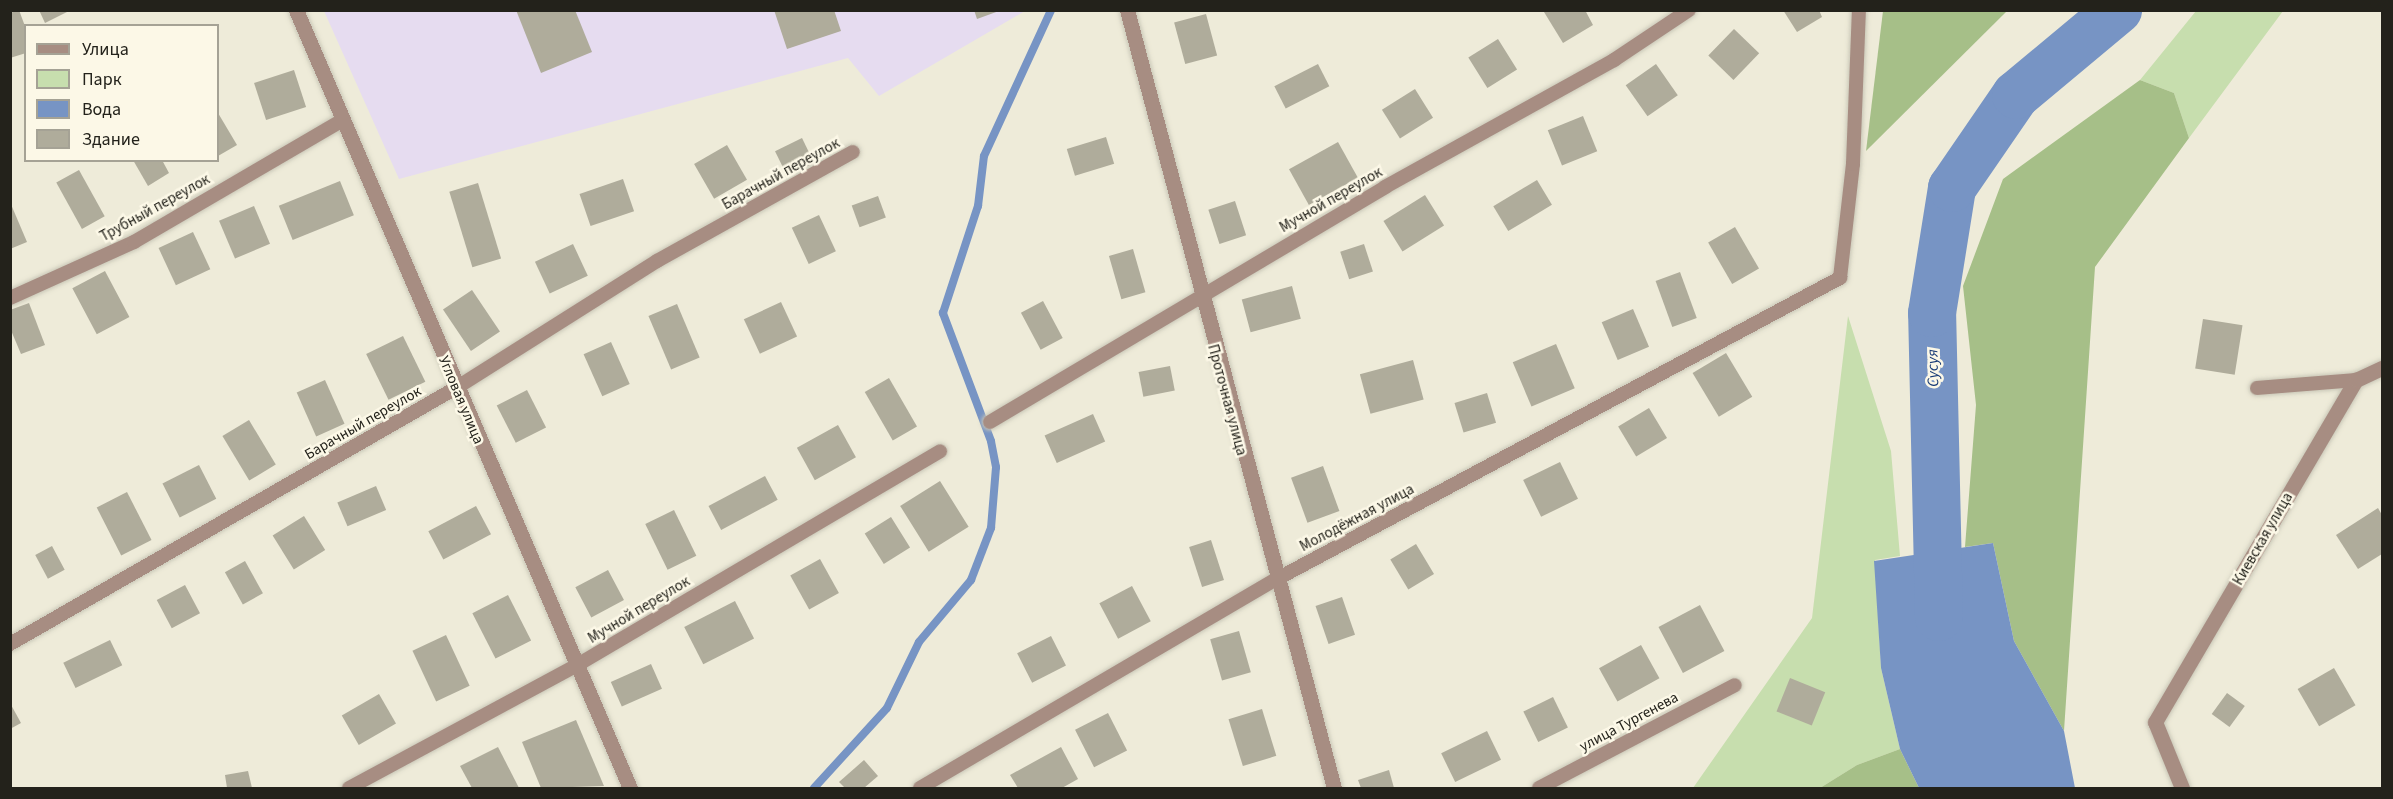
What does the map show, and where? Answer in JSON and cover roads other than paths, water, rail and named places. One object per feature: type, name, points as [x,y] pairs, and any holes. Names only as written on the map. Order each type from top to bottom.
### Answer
[{"type":"street","name":"Угловая улица","points":[[296,10],[341,121],[456,388],[579,664],[630,789]]},
{"type":"street","name":"Проточная улица","points":[[1126,10],[1275,580],[1334,789]]},
{"type":"street","points":[[2356,380],[2382,368]]},
{"type":"street","name":"Киевская улица","points":[[2182,789],[2155,722],[2356,380]]},
{"type":"lane","name":"Мучной переулок","points":[[990,422],[1200,296],[1614,60],[1689,10]]},
{"type":"lane","name":"Молодёжная улица","points":[[920,789],[1275,580],[1840,279],[1853,164],[1859,10]]},
{"type":"lane","name":"Трубный переулок","points":[[10,298],[134,242],[341,121]]},
{"type":"lane","name":"Барачный переулок","points":[[10,644],[456,388],[657,261],[854,152]]},
{"type":"lane","points":[[2257,388],[2356,380]]},
{"type":"lane","name":"Мучной переулок","points":[[349,789],[579,664],[940,451]]},
{"type":"lane","name":"улица Тургенева","points":[[1539,789],[1735,685]]},
{"type":"water","points":[[1993,543],[2014,641],[2064,731],[2075,788],[1919,788],[1900,749],[1881,668],[1874,561]]},
{"type":"waterway","points":[[814,788],[887,708],[919,642],[971,580],[991,528],[996,467],[991,441],[943,313],[978,206],[984,156],[1051,10]]},
{"type":"waterway","name":"Сусуя","points":[[1939,617],[1932,313],[1952,188],[2016,95],[2118,10]]}]
